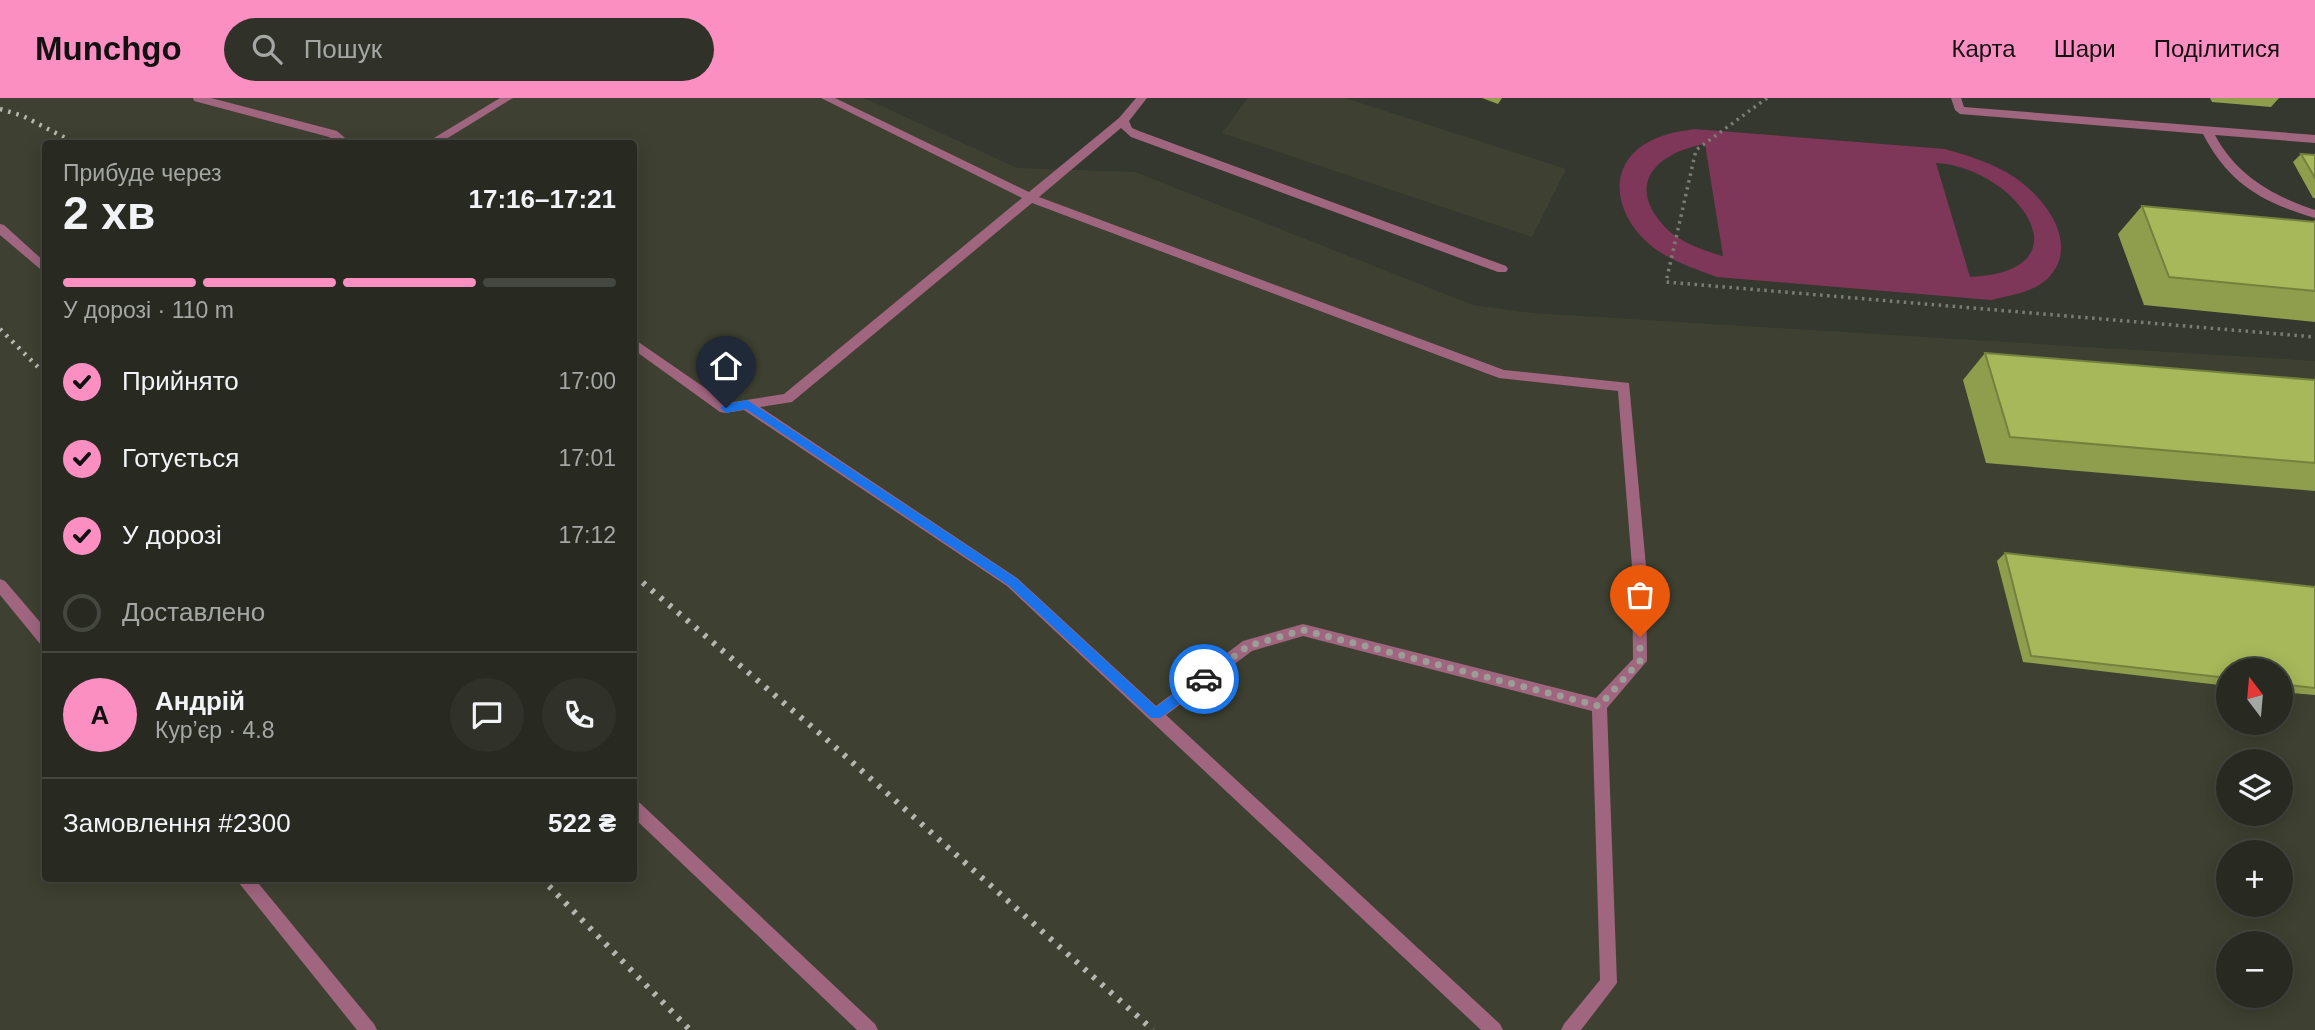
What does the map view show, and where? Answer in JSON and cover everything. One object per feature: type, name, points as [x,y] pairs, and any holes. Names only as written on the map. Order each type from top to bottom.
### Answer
[{"type":"lane","points":[[198,98],[333,134],[341,140]]},
{"type":"lane","points":[[436,140],[508,98]]},
{"type":"lane","points":[[826,98],[1031,198],[1503,375],[1624,387],[1639,566],[1640,661],[1599,706],[1609,983],[1570,1030]]},
{"type":"lane","points":[[637,346],[726,408],[787,398],[1123,121],[1142,98]]},
{"type":"lane","points":[[1956,98],[1960,110],[2315,139]]},
{"type":"lane","points":[[1123,121],[1128,130],[1135,134],[1502,270]]},
{"type":"lane","points":[[2207,130],[2224,161],[2261,191],[2288,206],[2315,214]]},
{"type":"lane","points":[[0,228],[42,266]]},
{"type":"lane","points":[[747,405],[1012,582],[1494,1030]]},
{"type":"lane","points":[[0,585],[42,635]]},
{"type":"lane","points":[[1155,715],[1248,646],[1303,630],[1599,706]]},
{"type":"lane","points":[[637,811],[869,1030]]},
{"type":"lane","points":[[246,882],[368,1030]]},
{"type":"path","points":[[1768,98],[1696,150],[1666,282],[2315,337]]},
{"type":"shaded area","points":[[0,98],[864,98],[1017,168],[1135,172],[1473,305],[1532,313],[2315,361],[2315,1030],[0,1030]]},
{"type":"shaded area","points":[[1248,98],[1345,98],[1566,169],[1532,237],[1222,133]]},
{"type":"shaded area","points":[[1694,129],[1945,149],[1981,160],[2025,185],[2046,208],[2059,235],[2061,249],[2058,263],[2050,276],[2038,286],[1991,300],[1717,277],[1672,259],[1655,249],[1635,229],[1621,199],[1623,169],[1631,156],[1644,145],[1662,136]],"holes":[[[1705,144],[1723,256],[1675,236],[1655,215],[1648,200],[1647,187],[1651,174],[1659,164],[1671,155]],[[1936,163],[1965,169],[1992,182],[2014,199],[2029,219],[2034,239],[2028,257],[2007,271],[1970,277]]]},
{"type":"building","points":[[2301,154],[2315,155],[2315,178]]},
{"type":"building","points":[[2142,206],[2315,222],[2315,291],[2169,277]]},
{"type":"building","points":[[1985,353],[2315,380],[2315,463],[2010,437]]},
{"type":"building","points":[[2005,553],[2315,587],[2315,688],[2293,685],[2293,658],[2216,658],[2216,677],[2031,656]]},
{"type":"railway","points":[[0,109],[23,116],[69,140]]},
{"type":"railway","points":[[0,329],[42,371]]},
{"type":"railway","points":[[637,578],[825,738],[1153,1030]]},
{"type":"railway","points":[[545,882],[690,1030]]},
{"type":"way so far","points":[[1204,679],[1248,646],[1303,630],[1599,706],[1640,661],[1640,637]]},
{"type":"route","points":[[726,408],[747,405],[1012,582],[1155,715],[1204,679]]}]
